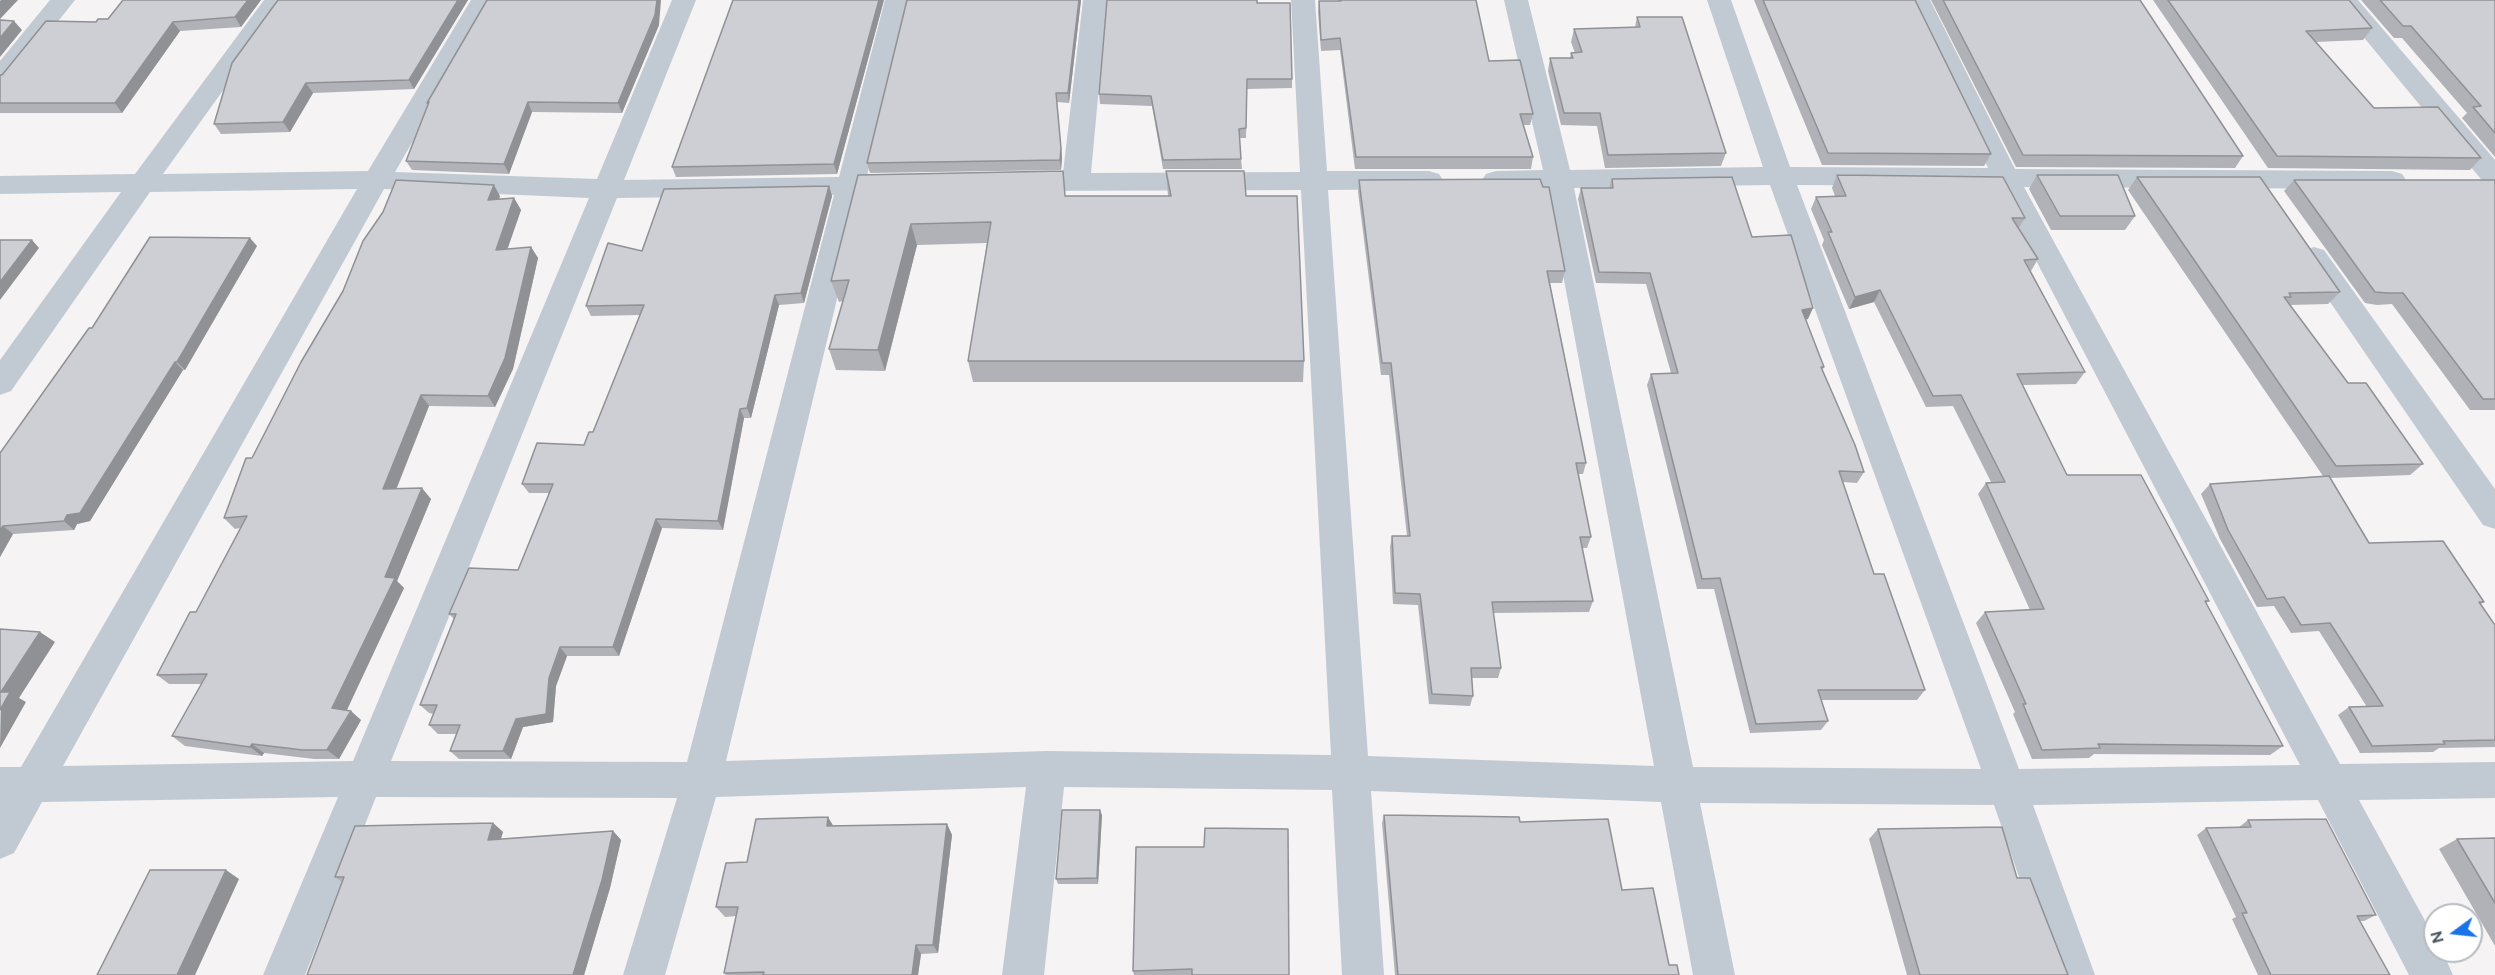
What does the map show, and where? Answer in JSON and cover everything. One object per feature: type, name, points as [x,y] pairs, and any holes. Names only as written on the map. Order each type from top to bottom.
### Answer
[{"type":"street","points":[[0,76],[63,0]]},
{"type":"street","points":[[0,383],[276,0]]},
{"type":"street","points":[[0,840],[16,784],[483,0]]},
{"type":"street","points":[[284,975],[684,0]]},
{"type":"street","points":[[644,975],[702,780],[897,0]]},
{"type":"street","points":[[1076,181],[1095,0]]},
{"type":"street","points":[[1303,0],[1316,179],[1363,975]]},
{"type":"street","points":[[1516,0],[1559,180],[1714,975]]},
{"type":"street","points":[[1719,0],[1780,176],[2007,787],[2074,975]]},
{"type":"street","points":[[1918,0],[2005,176],[2432,975]]},
{"type":"street","points":[[2345,0],[2495,179]]},
{"type":"street","points":[[2239,149],[2279,208]]},
{"type":"street","points":[[993,183],[1316,179],[1559,180],[1780,176],[2412,180]]},
{"type":"street","points":[[2460,181],[2495,179]]},
{"type":"street","points":[[0,185],[141,185],[376,180],[606,189],[921,184]]},
{"type":"street","points":[[2299,237],[2495,515]]},
{"type":"street","points":[[16,784],[365,779],[702,780],[1047,768],[1351,773],[1677,785],[2007,787],[2495,780]]},
{"type":"street","points":[[1023,975],[1047,768]]},
{"type":"building","points":[[123,0],[248,0],[235,17],[173,22],[115,103],[0,103],[0,75],[46,21],[96,22],[98,19],[108,19]]},
{"type":"building","points":[[278,0],[458,0],[409,80],[306,83],[283,122],[214,124],[232,63]]},
{"type":"building","points":[[487,0],[657,0],[655,15],[618,103],[528,102],[504,164],[406,161],[429,102],[427,103]]},
{"type":"building","points":[[733,0],[879,0],[834,164],[672,167]]},
{"type":"building","points":[[907,0],[1079,0],[1068,93],[1056,93],[1060,160],[867,163]]},
{"type":"building","points":[[1107,0],[1257,0],[1257,3],[1290,3],[1292,79],[1247,79],[1246,128],[1239,129],[1241,159],[1163,160],[1151,96],[1099,94]]},
{"type":"building","points":[[1476,0],[1489,61],[1520,60],[1533,114],[1520,114],[1533,157],[1356,157],[1340,38],[1321,40],[1319,1]]},
{"type":"building","points":[[1763,0],[1915,0],[1991,154],[1828,153]]},
{"type":"building","points":[[1943,0],[2140,0],[2243,156],[2023,155]]},
{"type":"building","points":[[2168,0],[2349,0],[2372,28],[2306,31],[2374,108],[2438,107],[2481,158],[2277,156]]},
{"type":"building","points":[[2380,0],[2495,0],[2495,133],[2473,107],[2481,106],[2411,26],[2403,26]]},
{"type":"building","points":[[1637,17],[1682,17],[1726,153],[1608,155],[1600,113],[1564,113],[1550,58],[1573,58],[1571,53],[1582,52],[1574,29],[1640,27]]},
{"type":"building","points":[[0,20],[14,21],[0,38]]},
{"type":"building","points":[[1063,171],[1065,196],[1171,196],[1166,171],[1244,171],[1246,196],[1297,196],[1304,361],[968,361],[991,222],[911,224],[878,350],[829,349],[849,280],[831,281],[858,175]]},
{"type":"building","points":[[1837,175],[2003,177],[2025,218],[2012,218],[2038,259],[2024,260],[2085,372],[2017,374],[2067,475],[2141,475],[2283,746],[2098,744],[2100,748],[2042,750],[2023,704],[2026,704],[1985,612],[2044,609],[1986,483],[2005,482],[1961,395],[1933,396],[1880,290],[1855,297],[1828,232],[1832,232],[1816,197],[1846,196]]},
{"type":"building","points":[[2037,175],[2118,175],[2135,216],[2060,216]]},
{"type":"building","points":[[1732,177],[1752,237],[1791,235],[1813,308],[1802,310],[1824,367],[1821,367],[1855,445],[1864,472],[1839,471],[1874,574],[1884,574],[1925,690],[1818,690],[1828,721],[1756,724],[1720,578],[1702,579],[1651,374],[1678,373],[1650,273],[1599,272],[1581,188],[1613,188],[1612,179]]},
{"type":"building","points":[[2137,177],[2260,177],[2340,292],[2289,293],[2291,297],[2284,297],[2348,383],[2366,383],[2423,464],[2336,466]]},
{"type":"building","points":[[1540,179],[1543,187],[1549,187],[1565,271],[1547,271],[1586,463],[1576,463],[1591,537],[1580,537],[1593,601],[1492,602],[1501,668],[1471,668],[1473,696],[1432,694],[1420,594],[1395,593],[1392,536],[1410,536],[1391,363],[1382,363],[1359,180]]},
{"type":"building","points":[[396,180],[494,185],[488,200],[514,198],[496,250],[531,247],[505,358],[488,396],[421,395],[383,489],[422,488],[385,577],[395,578],[332,708],[351,711],[327,750],[303,750],[252,744],[250,747],[172,736],[207,674],[157,675],[190,612],[196,612],[247,516],[224,518],[246,458],[252,458],[301,362],[343,291],[363,241],[383,212]]},
{"type":"building","points":[[2294,180],[2495,180],[2495,399],[2483,399],[2403,293],[2375,292]]},
{"type":"building","points":[[829,186],[801,293],[775,295],[747,408],[740,409],[718,521],[656,519],[613,647],[560,647],[549,678],[546,714],[516,719],[503,751],[450,751],[460,725],[429,725],[437,705],[420,705],[456,614],[449,614],[469,568],[518,570],[553,484],[522,484],[537,443],[584,445],[589,432],[593,432],[644,305],[586,306],[608,243],[642,251],[664,189]]},
{"type":"building","points":[[150,237],[250,238],[177,362],[80,513],[67,515],[64,521],[3,526],[0,531],[0,453],[89,328],[92,328]]},
{"type":"building","points":[[0,240],[32,240],[0,282]]},
{"type":"building","points":[[2329,476],[2369,543],[2443,541],[2484,602],[2479,602],[2495,625],[2495,740],[2372,746],[2349,707],[2383,706],[2330,623],[2301,625],[2284,597],[2267,599],[2228,530],[2210,484]]},
{"type":"building","points":[[0,629],[40,632],[1,692],[10,692],[0,710]]},
{"type":"building","points":[[1062,810],[1100,810],[1097,878],[1056,879]]},
{"type":"building","points":[[1384,815],[1519,817],[1520,822],[1608,819],[1622,890],[1653,888],[1669,965],[1677,965],[1679,975],[1398,975]]},
{"type":"building","points":[[828,817],[827,826],[947,824],[933,945],[916,945],[912,975],[724,973],[738,907],[716,907],[726,863],[747,862],[756,819]]},
{"type":"building","points":[[2326,819],[2376,915],[2357,916],[2390,975],[2271,975],[2242,913],[2247,913],[2206,828],[2251,827],[2248,820]]},
{"type":"building","points":[[493,823],[488,840],[613,831],[602,880],[573,975],[307,975],[344,877],[335,877],[355,826]]},
{"type":"building","points":[[2002,827],[2017,878],[2030,878],[2068,975],[1920,975],[1878,829]]},
{"type":"building","points":[[1205,828],[1288,829],[1289,975],[1192,975],[1192,969],[1133,971],[1136,847],[1204,847]]},
{"type":"building","points":[[2495,838],[2495,903],[2457,839]]},
{"type":"building","points":[[150,870],[226,870],[177,975],[97,975]]}]
